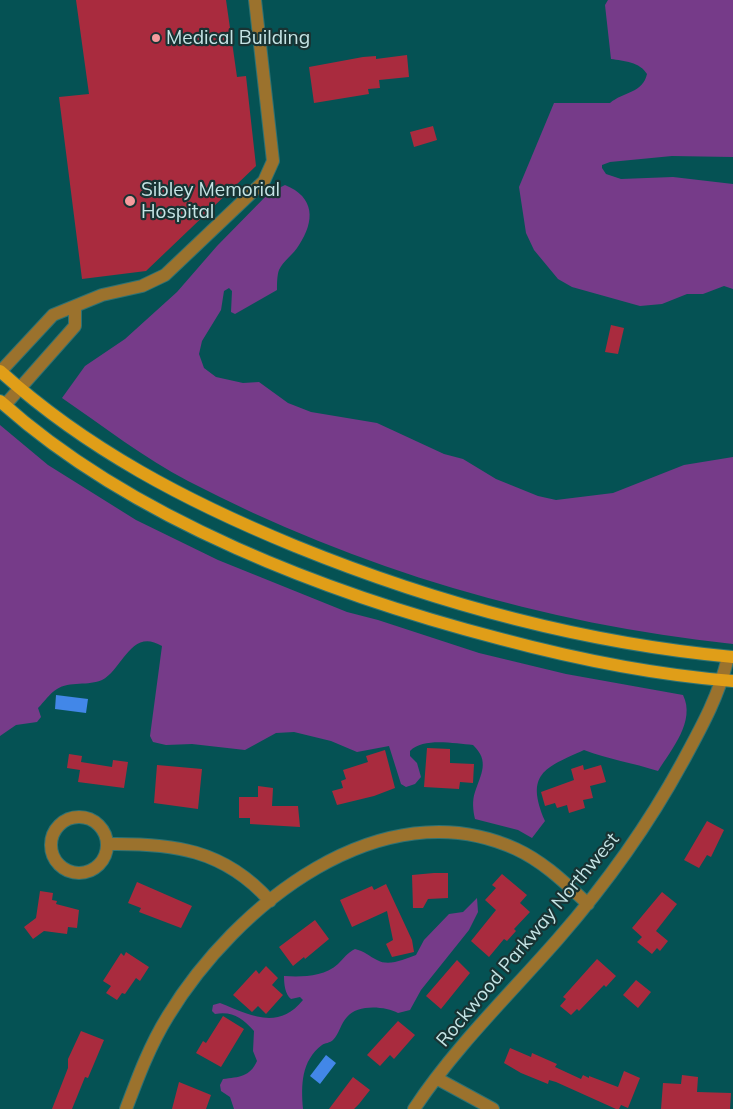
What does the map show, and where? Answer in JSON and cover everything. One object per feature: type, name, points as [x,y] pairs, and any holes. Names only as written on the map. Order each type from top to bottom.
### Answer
[{"type":"main road","points":[[0,371],[21,390],[73,429],[139,472],[213,510],[339,563],[420,592],[537,624],[643,646],[730,657]]},
{"type":"main road","points":[[2,403],[57,448],[126,492],[228,543],[322,582],[429,619],[530,647],[639,669],[728,680]]},
{"type":"street","points":[[0,371],[53,315],[102,296],[142,286],[165,275],[264,181],[273,161],[255,0]]},
{"type":"street","points":[[2,403],[21,390],[75,326],[74,307]]},
{"type":"street","name":"Rockwood Parkway Northwest","points":[[414,1109],[436,1078],[588,904],[632,848],[655,812],[728,680],[730,657]]},
{"type":"street","points":[[78,818],[86,818],[101,828],[107,844],[106,854],[94,869],[76,873],[59,865],[51,847],[56,830],[62,823],[78,818]]},
{"type":"street","points":[[126,1109],[146,1057],[182,995],[225,942],[270,901],[320,867],[361,847],[403,834],[444,832],[483,838],[515,848],[548,868],[588,904]]},
{"type":"street","points":[[107,844],[158,844],[196,852],[240,873],[270,901]]},
{"type":"street","points":[[436,1078],[492,1109]]},
{"type":"shaded area","points":[[608,0],[733,0],[733,157],[672,156],[610,162],[602,165],[602,168],[606,174],[621,179],[673,177],[733,184],[733,289],[724,286],[703,294],[687,294],[662,304],[640,306],[572,287],[558,279],[534,250],[526,233],[519,187],[554,103],[610,103],[637,89],[645,80],[647,74],[640,67],[626,61],[611,59],[605,5]]},
{"type":"shaded area","points":[[285,185],[295,190],[307,203],[310,219],[308,227],[297,248],[279,270],[277,290],[235,314],[231,312],[232,291],[229,288],[224,291],[221,310],[202,341],[199,354],[204,368],[216,377],[243,383],[259,382],[288,403],[311,412],[377,423],[444,454],[463,459],[496,479],[538,496],[556,500],[613,493],[684,465],[733,457],[733,644],[662,635],[522,607],[453,588],[385,566],[318,541],[188,481],[140,452],[62,398],[85,366],[125,339],[177,292],[217,246],[269,193]]},
{"type":"shaded area","points":[[0,425],[48,465],[136,520],[218,560],[347,612],[378,620],[479,653],[566,674],[683,695],[686,715],[680,735],[658,771],[584,750],[549,768],[542,775],[538,783],[537,793],[545,821],[532,838],[518,830],[475,819],[473,798],[483,768],[483,762],[473,745],[440,742],[423,744],[416,747],[410,751],[410,756],[417,763],[421,777],[415,784],[406,787],[401,784],[389,746],[357,752],[331,741],[294,732],[276,733],[245,750],[192,744],[166,745],[153,742],[150,736],[162,646],[151,642],[142,642],[135,646],[109,675],[102,680],[67,685],[57,689],[38,708],[41,717],[37,722],[16,725],[0,736]]},
{"type":"shaded area","points":[[477,898],[478,912],[469,930],[421,990],[410,1010],[398,1013],[379,1008],[357,1010],[345,1019],[333,1040],[315,1051],[306,1066],[304,1074],[302,1091],[303,1109],[234,1109],[230,1097],[221,1091],[220,1085],[223,1079],[243,1075],[254,1066],[257,1061],[253,1051],[254,1031],[237,1016],[221,1013],[215,1014],[212,1011],[213,1005],[220,1003],[263,1018],[274,1018],[284,1015],[293,1010],[303,1000],[300,997],[291,999],[289,997],[285,989],[284,976],[305,976],[326,972],[355,949],[386,963],[396,962],[416,955],[424,940],[449,914],[463,912]]},
{"type":"water","points":[[56,695],[88,699],[86,713],[55,709]]},
{"type":"water","points":[[326,1055],[336,1063],[320,1084],[310,1076]]},
{"type":"building","points":[[76,0],[226,0],[237,77],[246,76],[256,166],[146,271],[82,279],[59,97],[89,94]]},
{"type":"building","points":[[407,55],[409,77],[379,80],[380,88],[368,89],[369,94],[314,103],[309,67],[363,57],[376,56],[376,59]]},
{"type":"building","points":[[433,126],[437,140],[414,147],[410,132]]},
{"type":"building","points":[[611,325],[624,328],[618,354],[605,352]]},
{"type":"building","points":[[427,748],[450,749],[450,763],[474,764],[473,783],[460,782],[459,789],[424,787]]},
{"type":"building","points":[[385,750],[395,788],[374,796],[337,805],[332,791],[343,788],[341,781],[346,779],[343,770],[368,762],[366,756]]},
{"type":"building","points":[[69,754],[82,756],[81,762],[112,767],[113,760],[128,762],[124,788],[78,782],[80,770],[67,768]]},
{"type":"building","points":[[157,765],[202,769],[198,809],[154,803]]},
{"type":"building","points":[[583,765],[584,770],[601,765],[606,782],[590,786],[593,798],[583,800],[585,808],[569,813],[567,805],[557,808],[555,803],[545,806],[541,792],[574,780],[571,769]]},
{"type":"building","points":[[258,786],[273,788],[272,806],[298,806],[300,827],[250,824],[250,818],[239,818],[239,797],[258,797]]},
{"type":"building","points":[[707,821],[724,830],[711,857],[707,855],[699,868],[684,860]]},
{"type":"building","points":[[448,873],[448,898],[428,899],[423,908],[413,908],[412,875]]},
{"type":"building","points":[[502,874],[527,895],[520,903],[530,912],[514,929],[516,931],[507,941],[504,939],[489,957],[471,941],[496,910],[485,900],[496,888],[492,885]]},
{"type":"building","points":[[137,882],[192,906],[181,928],[139,912],[141,908],[128,903]]},
{"type":"building","points":[[386,884],[412,940],[414,952],[392,957],[386,944],[393,940],[387,911],[352,927],[340,900],[372,886],[374,890]]},
{"type":"building","points":[[40,891],[53,893],[52,900],[57,901],[56,904],[79,910],[77,928],[68,927],[67,934],[44,931],[33,939],[24,927],[36,918]]},
{"type":"building","points":[[662,892],[677,904],[656,931],[668,941],[660,951],[657,948],[652,954],[637,942],[642,937],[632,928]]},
{"type":"building","points":[[315,920],[329,939],[305,959],[304,957],[293,966],[279,947]]},
{"type":"building","points":[[126,952],[149,967],[140,981],[136,978],[125,994],[122,993],[117,1000],[106,993],[111,986],[103,981],[121,953],[124,956]]},
{"type":"building","points":[[597,959],[616,976],[606,987],[604,985],[579,1011],[577,1009],[571,1015],[560,1006],[566,999],[563,997]]},
{"type":"building","points":[[457,960],[470,973],[441,1009],[426,996]]},
{"type":"building","points":[[266,966],[278,978],[272,985],[283,995],[266,1014],[258,1006],[252,1012],[233,995],[256,970],[259,974]]},
{"type":"building","points":[[636,980],[651,992],[638,1008],[623,995]]},
{"type":"building","points":[[223,1016],[244,1029],[221,1067],[196,1053],[203,1041],[206,1043]]},
{"type":"building","points":[[398,1021],[415,1035],[394,1059],[390,1055],[380,1066],[367,1055]]},
{"type":"building","points":[[81,1031],[104,1040],[88,1078],[85,1077],[72,1109],[52,1109],[68,1068],[68,1059]]},
{"type":"building","points":[[510,1048],[531,1057],[532,1053],[557,1064],[555,1067],[581,1079],[583,1075],[589,1078],[589,1076],[618,1087],[624,1071],[640,1078],[628,1108],[621,1105],[619,1109],[616,1109],[556,1082],[549,1080],[548,1084],[521,1073],[504,1063]]},
{"type":"building","points":[[682,1075],[698,1077],[697,1092],[731,1093],[730,1109],[661,1109],[663,1083],[681,1084]]},
{"type":"building","points":[[353,1077],[370,1090],[354,1109],[329,1109]]},
{"type":"building","points":[[179,1082],[211,1095],[206,1109],[172,1109]]},
{"type":"place","name":"Medical Building","points":[[156,38]]},
{"type":"place","name":"Sibley Memorial Hospital","points":[[130,201]]}]
